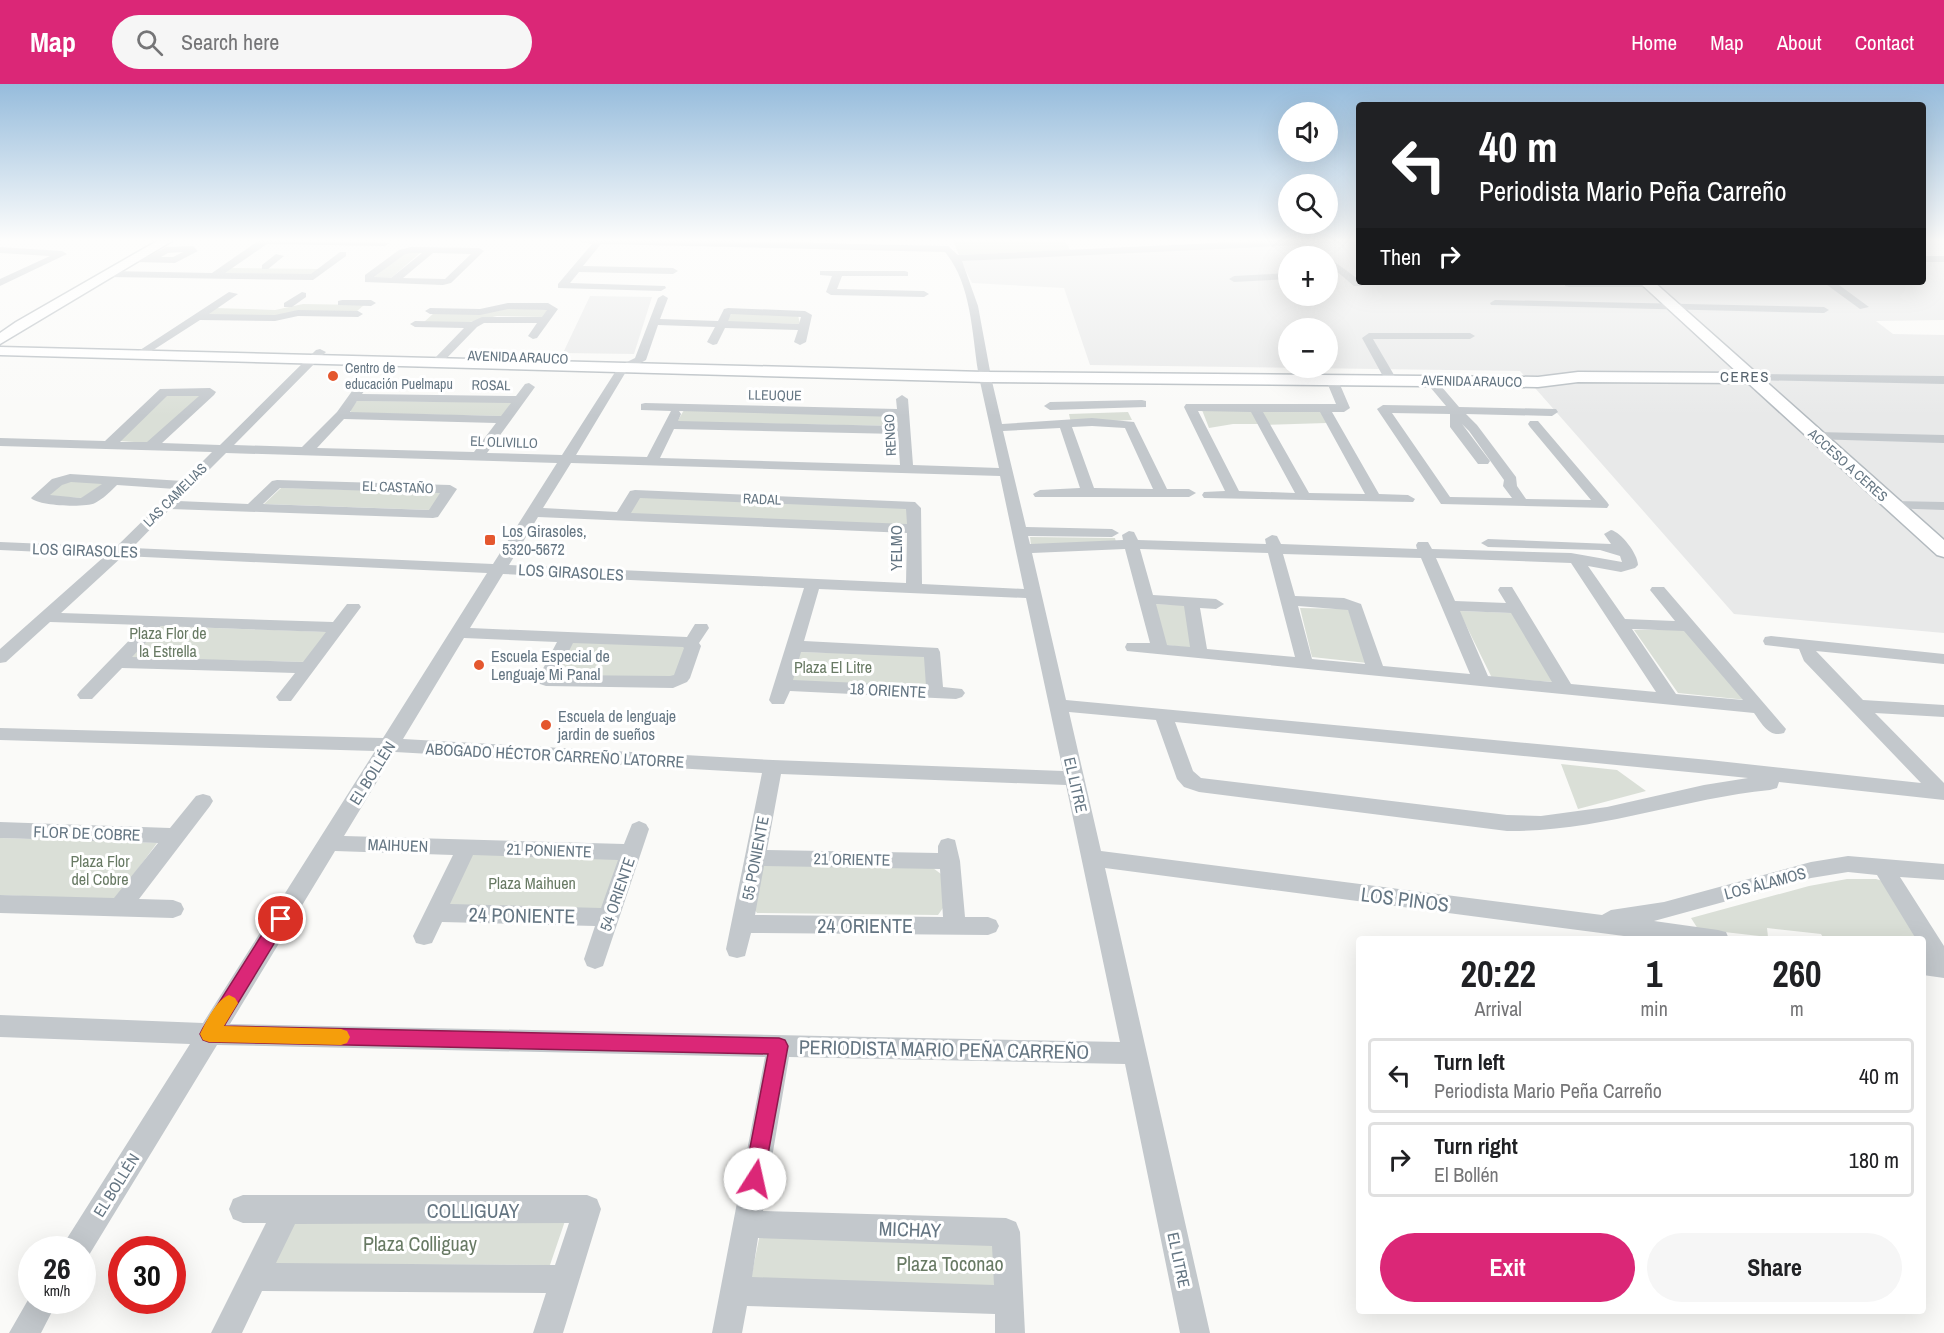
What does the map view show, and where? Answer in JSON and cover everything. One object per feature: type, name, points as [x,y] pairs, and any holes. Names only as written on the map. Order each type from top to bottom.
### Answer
[{"type":"street","points":[[0,328],[48,299]]},
{"type":"street","points":[[0,342],[21,325],[66,299]]},
{"type":"street","points":[[145,350],[225,299]]},
{"type":"street","points":[[276,326],[298,299]]},
{"type":"street","name":"EL BOLLÉN","points":[[85,1236],[566,459],[631,364],[654,322],[660,299]]},
{"type":"street","name":"EL LITRE","points":[[971,299],[989,375],[1006,472],[1093,858],[1133,1053],[1195,1333]]},
{"type":"street","name":"ACCESO A CERES","points":[[1665,299],[1944,551]]},
{"type":"street","points":[[1853,299],[1864,307]]},
{"type":"street","points":[[197,317],[275,318],[302,302],[374,301],[341,328]]},
{"type":"street","points":[[441,301],[411,328],[473,325]]},
{"type":"street","points":[[430,310],[480,312],[506,303],[548,306],[553,309],[533,336]]},
{"type":"street","points":[[1495,303],[1824,310]]},
{"type":"street","points":[[214,306],[289,310],[298,313],[358,314]]},
{"type":"street","points":[[713,342],[727,308],[807,315],[800,342]]},
{"type":"street","points":[[441,359],[473,325],[482,320],[545,320]]},
{"type":"street","points":[[654,322],[804,327]]},
{"type":"street","points":[[1391,380],[1367,338],[1369,336],[1470,336]]},
{"type":"street","name":"AVENIDA ARAUCO","points":[[0,342],[145,350],[989,375],[1538,382],[1578,377],[1944,380]]},
{"type":"street","name":"AVENIDA ARAUCO","points":[[0,351],[145,350]]},
{"type":"street","points":[[0,356],[20,351]]},
{"type":"street","name":"LAS CAMELIAS","points":[[0,658],[120,551],[316,355]]},
{"type":"street","points":[[1234,495],[1190,407],[1344,408],[1332,380]]},
{"type":"street","points":[[1431,381],[1459,418]]},
{"type":"street","points":[[306,451],[341,415],[364,383]]},
{"type":"street","points":[[477,456],[529,387]]},
{"type":"street","points":[[1088,492],[1049,401],[1144,408],[1135,387]]},
{"type":"street","points":[[109,445],[164,392],[210,392],[152,446]]},
{"type":"street","name":"ROSAL","points":[[354,397],[519,400]]},
{"type":"street","name":"RENGO","points":[[902,399],[907,470]]},
{"type":"street","name":"LLEUQUE","points":[[645,407],[903,413]]},
{"type":"street","points":[[651,462],[679,408]]},
{"type":"street","points":[[1255,408],[1304,497]]},
{"type":"street","points":[[1324,408],[1374,498]]},
{"type":"street","points":[[1534,424],[1602,505],[1446,501],[1383,409],[1459,418],[1561,424]]},
{"type":"street","points":[[1459,418],[1552,412]]},
{"type":"street","points":[[341,415],[505,420]]},
{"type":"street","points":[[1459,418],[1456,428],[1499,481],[1510,486],[1522,503]]},
{"type":"street","points":[[997,428],[1061,426],[1092,422],[1130,425],[1161,493]]},
{"type":"street","name":"LLEUQUE","points":[[670,425],[905,430]]},
{"type":"street","points":[[1816,436],[1944,439]]},
{"type":"street","name":"EL OLIVILLO","points":[[0,442],[1006,472]]},
{"type":"street","points":[[114,481],[185,484]]},
{"type":"street","name":"EL CASTAÑO","points":[[165,505],[251,508],[433,514],[450,489],[277,484],[251,508]]},
{"type":"street","points":[[1040,494],[1189,493]]},
{"type":"street","name":"RADAL","points":[[622,517],[635,494],[908,505],[914,508]]},
{"type":"street","points":[[1209,495],[1408,499]]},
{"type":"street","points":[[1893,505],[1944,506]]},
{"type":"street","name":"YELMO","points":[[914,508],[914,588]]},
{"type":"street","name":"RADAL","points":[[534,512],[914,529]]},
{"type":"street","points":[[1020,531],[1130,539],[1424,547],[1600,546],[1626,553]]},
{"type":"street","points":[[1424,547],[1576,559],[1621,567],[1630,565],[1630,559],[1611,534]]},
{"type":"street","points":[[1024,549],[1130,539]]},
{"type":"street","points":[[1130,539],[1160,649]]},
{"type":"street","points":[[1273,543],[1305,663]]},
{"type":"street","name":"LOS GIRASOLES","points":[[0,546],[1034,594]]},
{"type":"street","points":[[1424,547],[1482,681]]},
{"type":"street","points":[[1576,559],[1670,699]]},
{"type":"street","points":[[813,584],[794,646],[927,647],[935,692]]},
{"type":"street","points":[[1506,590],[1565,689]]},
{"type":"street","points":[[1658,590],[1777,729]]},
{"type":"street","points":[[1146,599],[1216,604]]},
{"type":"street","points":[[1288,601],[1344,603],[1355,607],[1376,670]]},
{"type":"street","points":[[1191,602],[1199,653]]},
{"type":"street","points":[[1449,606],[1517,608]]},
{"type":"street","points":[[285,697],[353,607]]},
{"type":"street","points":[[46,617],[338,627]]},
{"type":"street","points":[[86,694],[157,621]]},
{"type":"street","points":[[1620,624],[1689,626]]},
{"type":"street","points":[[567,638],[546,680],[673,682],[681,678],[692,645],[701,628]]},
{"type":"street","points":[[459,633],[692,645]]},
{"type":"street","points":[[1771,641],[1944,659]]},
{"type":"street","points":[[1804,645],[1810,657],[1943,793]]},
{"type":"street","name":"18 ORIENTE","points":[[794,646],[781,692],[956,693]]},
{"type":"street","points":[[1133,647],[1759,708]]},
{"type":"street","points":[[117,662],[308,668]]},
{"type":"street","points":[[1058,705],[1709,767],[1943,793]]},
{"type":"street","points":[[1857,706],[1944,711]]},
{"type":"street","points":[[1162,714],[1184,774],[1191,782],[1200,785],[1535,825],[1571,823],[1729,786],[1824,780]]},
{"type":"street","name":"ABOGADO HÉCTOR CARREÑO LATORRE","points":[[0,734],[389,746],[773,766],[1075,778]]},
{"type":"street","name":"55 PONIENTE","points":[[737,949],[773,766]]},
{"type":"street","points":[[1709,767],[1723,776],[1729,786]]},
{"type":"street","name":"FLOR DE COBRE","points":[[120,907],[203,801]]},
{"type":"street","name":"54 ORIENTE","points":[[595,959],[639,829]]},
{"type":"street","name":"FLOR DE COBRE","points":[[0,830],[175,836]]},
{"type":"street","name":"MAIHUEN","points":[[328,843],[467,847]]},
{"type":"street","points":[[424,936],[467,847]]},
{"type":"street","name":"21 PONIENTE","points":[[467,847],[631,852]]},
{"type":"street","name":"21 ORIENTE","points":[[754,858],[949,854],[955,925]]},
{"type":"street","name":"LOS PINOS","points":[[1093,858],[1694,936]]},
{"type":"street","name":"LOS ÁLAMOS","points":[[1589,923],[1664,911],[1811,870],[1848,864],[1882,865],[1944,872]]},
{"type":"street","points":[[1882,865],[1925,936]]},
{"type":"street","points":[[0,903],[173,909]]},
{"type":"street","name":"24 PONIENTE","points":[[435,913],[609,917]]},
{"type":"street","name":"24 ORIENTE","points":[[741,924],[988,926]]},
{"type":"street","points":[[1926,937],[1944,967]]},
{"type":"street","points":[[1926,965],[1944,967]]},
{"type":"street","name":"PERIODISTA MARIO PEÑA CARREÑO","points":[[0,1026],[209,1034],[1133,1053]]},
{"type":"street","points":[[727,1333],[779,1046]]},
{"type":"street","name":"COLLIGUAY","points":[[243,1209],[587,1209],[548,1333]]},
{"type":"street","points":[[226,1333],[287,1210]]},
{"type":"street","name":"MICHAY","points":[[747,1224],[1006,1232],[1010,1333]]},
{"type":"street","points":[[254,1277],[565,1279]]},
{"type":"street","points":[[735,1291],[1009,1300]]},
{"type":"street","points":[[24,1333],[36,1314]]},
{"type":"shaded area","points":[[588,299],[651,299],[634,354],[563,353]]},
{"type":"shaded area","points":[[1068,299],[1278,299],[1278,306],[1338,306],[1338,299],[1944,299],[1944,320],[1876,321],[1893,334],[1944,335],[1944,633],[1734,614],[1520,371],[1338,368],[1338,318],[1278,318],[1278,368],[1090,365]]},
{"type":"green space","points":[[303,304],[364,305],[356,312],[278,316],[207,315],[216,308],[275,310]]},
{"type":"green space","points":[[509,308],[548,310],[544,317],[497,316],[470,322],[424,322],[434,313]]},
{"type":"green space","points":[[732,313],[798,315],[800,324],[726,322]]},
{"type":"green space","points":[[204,392],[149,443],[119,441],[162,395]]},
{"type":"green space","points":[[357,401],[510,402],[512,405],[502,416],[351,413],[350,409]]},
{"type":"green space","points":[[1319,408],[1327,423],[1266,425],[1257,409]]},
{"type":"green space","points":[[1254,409],[1262,424],[1233,424],[1209,428],[1202,410]]},
{"type":"green space","points":[[684,410],[897,416],[898,426],[677,422]]},
{"type":"green space","points":[[1128,412],[1132,420],[1071,423],[1069,414]]},
{"type":"green space","points":[[101,481],[103,484],[82,498],[46,496],[62,482]]},
{"type":"green space","points":[[281,488],[442,492],[430,510],[264,504]]},
{"type":"green space","points":[[639,495],[910,507],[910,527],[628,514]]},
{"type":"green space","points":[[1030,537],[1115,538],[1116,542],[1031,545]]},
{"type":"green space","points":[[1154,604],[1186,605],[1191,648],[1166,645]]},
{"type":"green space","points":[[1300,608],[1348,609],[1367,663],[1312,657]]},
{"type":"green space","points":[[1459,611],[1515,613],[1554,682],[1492,678]]},
{"type":"green space","name":"Plaza Flor de la Estrella","points":[[161,626],[328,632],[305,662],[130,658]]},
{"type":"green space","points":[[1634,630],[1685,630],[1747,700],[1678,693]]},
{"type":"green space","points":[[575,641],[681,645],[688,649],[678,676],[671,680],[559,676],[556,674],[568,645]]},
{"type":"green space","name":"Plaza El Litre","points":[[798,652],[922,655],[927,658],[929,684],[923,688],[793,683],[791,678]]},
{"type":"green space","points":[[1561,764],[1617,770],[1646,791],[1578,809]]},
{"type":"green space","name":"Plaza Flor del Cobre","points":[[0,838],[157,843],[115,900],[0,895]]},
{"type":"green space","name":"Plaza Maihuen","points":[[476,853],[615,855],[621,861],[606,904],[596,912],[447,910],[467,857]]},
{"type":"green space","points":[[771,863],[933,868],[941,874],[943,908],[938,915],[757,913],[751,905],[758,868]]},
{"type":"green space","points":[[1847,879],[1876,879],[1890,883],[1921,936],[1822,936],[1821,934],[1767,928],[1768,936],[1759,936],[1698,929],[1691,918],[1809,886]]},
{"type":"green space","name":"Plaza Colliguay","points":[[293,1220],[565,1221],[550,1265],[274,1264]]},
{"type":"green space","name":"Plaza Toconao","points":[[761,1229],[998,1236],[998,1292],[750,1283]]},
{"type":"slow traffic","points":[[229,1003],[209,1034],[341,1037]]},
{"type":"place","name":"Centro de educación Puelmapu","points":[[333,376]]},
{"type":"place","name":"Los Girasoles, 5320-5672","points":[[490,540]]},
{"type":"place","name":"Escuela Especial de Lenguaje Mi Panal","points":[[479,665]]},
{"type":"place","name":"Escuela de lenguaje jardin de sueños","points":[[546,725]]},
{"type":"district","name":"CERES","points":[[1745,376]]},
{"type":"route","points":[[281,919],[209,1034],[779,1046],[755,1179]]}]
